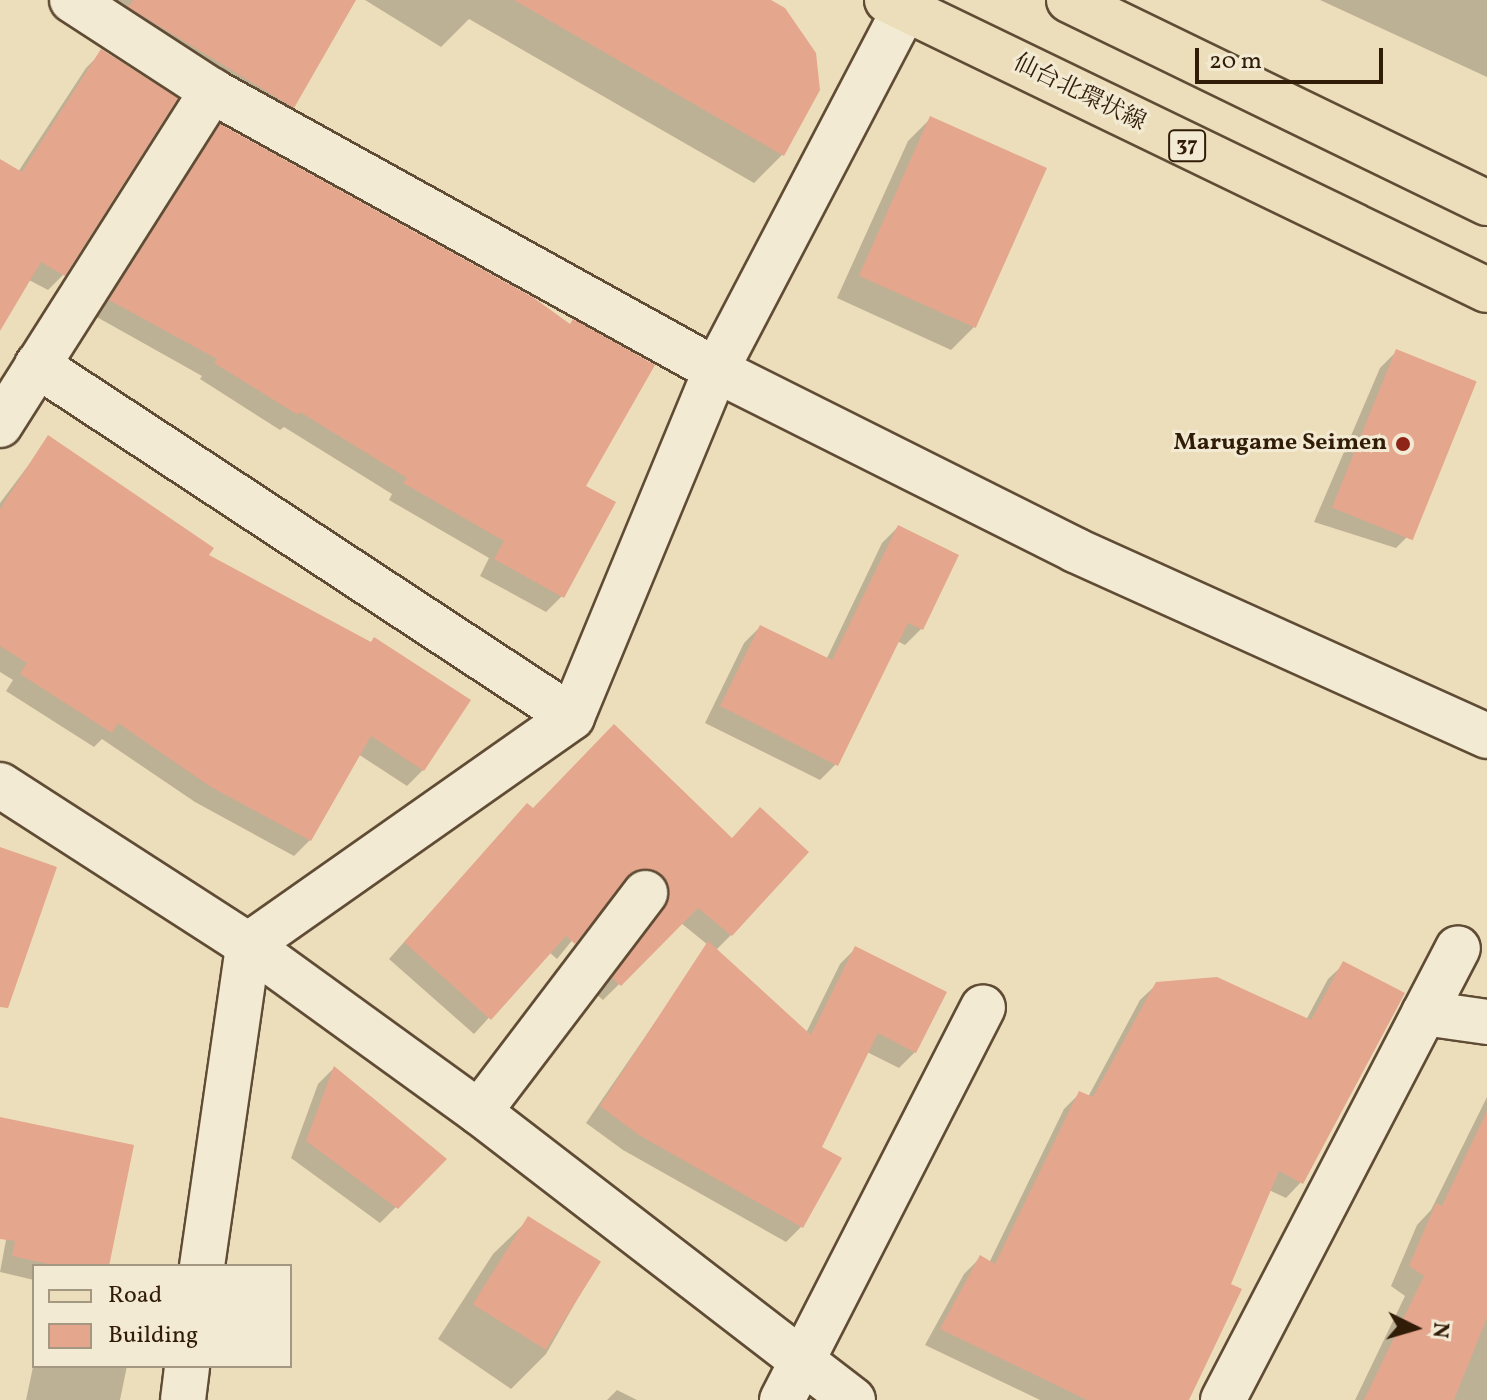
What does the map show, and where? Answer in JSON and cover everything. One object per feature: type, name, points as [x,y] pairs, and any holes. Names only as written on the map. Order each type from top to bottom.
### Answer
[{"type":"main road","points":[[1069,0],[1487,203]]},
{"type":"main road","name":"仙台北環状線","points":[[896,5],[1487,290]]},
{"type":"street","points":[[72,0],[212,91],[716,370],[1075,550],[1487,736]]},
{"type":"street","points":[[202,1264],[248,945],[572,717],[716,370],[896,5]]},
{"type":"street","points":[[0,425],[212,91]]},
{"type":"street","points":[[37,365],[572,717]]},
{"type":"street","points":[[0,785],[248,945],[479,1112],[853,1400]]},
{"type":"street","points":[[479,1112],[645,893]]},
{"type":"street","points":[[1223,1400],[1458,948]]},
{"type":"street","points":[[782,1400],[983,1008]]},
{"type":"street","points":[[1424,1013],[1487,1022]]},
{"type":"street","points":[[183,1400],[187,1368]]},
{"type":"building","points":[[133,0],[356,0],[294,108],[128,7]]},
{"type":"building","points":[[514,0],[771,0],[785,8],[816,53],[820,90],[784,156]]},
{"type":"building","points":[[101,49],[178,98],[65,276],[41,262],[0,331],[0,159],[22,172]]},
{"type":"building","points":[[930,116],[1047,168],[976,328],[859,276]]},
{"type":"building","points":[[220,124],[534,298],[570,324],[573,319],[655,365],[586,486],[616,502],[564,598],[494,559],[504,541],[403,483],[407,478],[214,363],[217,359],[109,300]]},
{"type":"building","name":"Marugame Seimen","points":[[1396,349],[1477,382],[1413,540],[1332,508]]},
{"type":"building","points":[[48,435],[214,548],[209,555],[371,642],[374,637],[471,700],[424,771],[371,736],[311,841],[211,787],[118,723],[112,733],[20,674],[27,663],[0,646],[0,509]]},
{"type":"building","points":[[898,525],[959,555],[923,630],[908,623],[838,766],[720,706],[760,625],[832,660]]},
{"type":"building","points":[[614,724],[732,838],[760,807],[809,852],[732,936],[698,908],[621,986],[612,978],[670,895],[659,873],[635,870],[575,944],[566,936],[491,1020],[404,942],[527,803],[533,808]]},
{"type":"building","points":[[0,847],[57,867],[8,1008],[0,1007]]},
{"type":"building","points":[[708,941],[811,1035],[855,946],[947,992],[916,1053],[878,1033],[822,1147],[842,1158],[803,1228],[639,1135],[600,1106]]},
{"type":"building","points":[[1343,961],[1405,993],[1303,1184],[1279,1171],[1231,1284],[1242,1289],[1189,1400],[1087,1400],[940,1329],[980,1255],[995,1264],[1079,1091],[1093,1097],[1156,982],[1217,977],[1311,1020]]},
{"type":"building","points":[[334,1066],[447,1159],[398,1209],[306,1141]]},
{"type":"building","points":[[1487,1111],[1487,1318],[1454,1400],[1364,1400],[1424,1276],[1409,1266],[1436,1203],[1442,1206]]},
{"type":"building","points":[[0,1117],[134,1145],[109,1264],[49,1264],[12,1256],[15,1241],[0,1239]]},
{"type":"building","points":[[528,1216],[601,1262],[546,1350],[473,1304]]},
{"type":"place","name":"Marugame Seimen","points":[[1403,444]]}]
